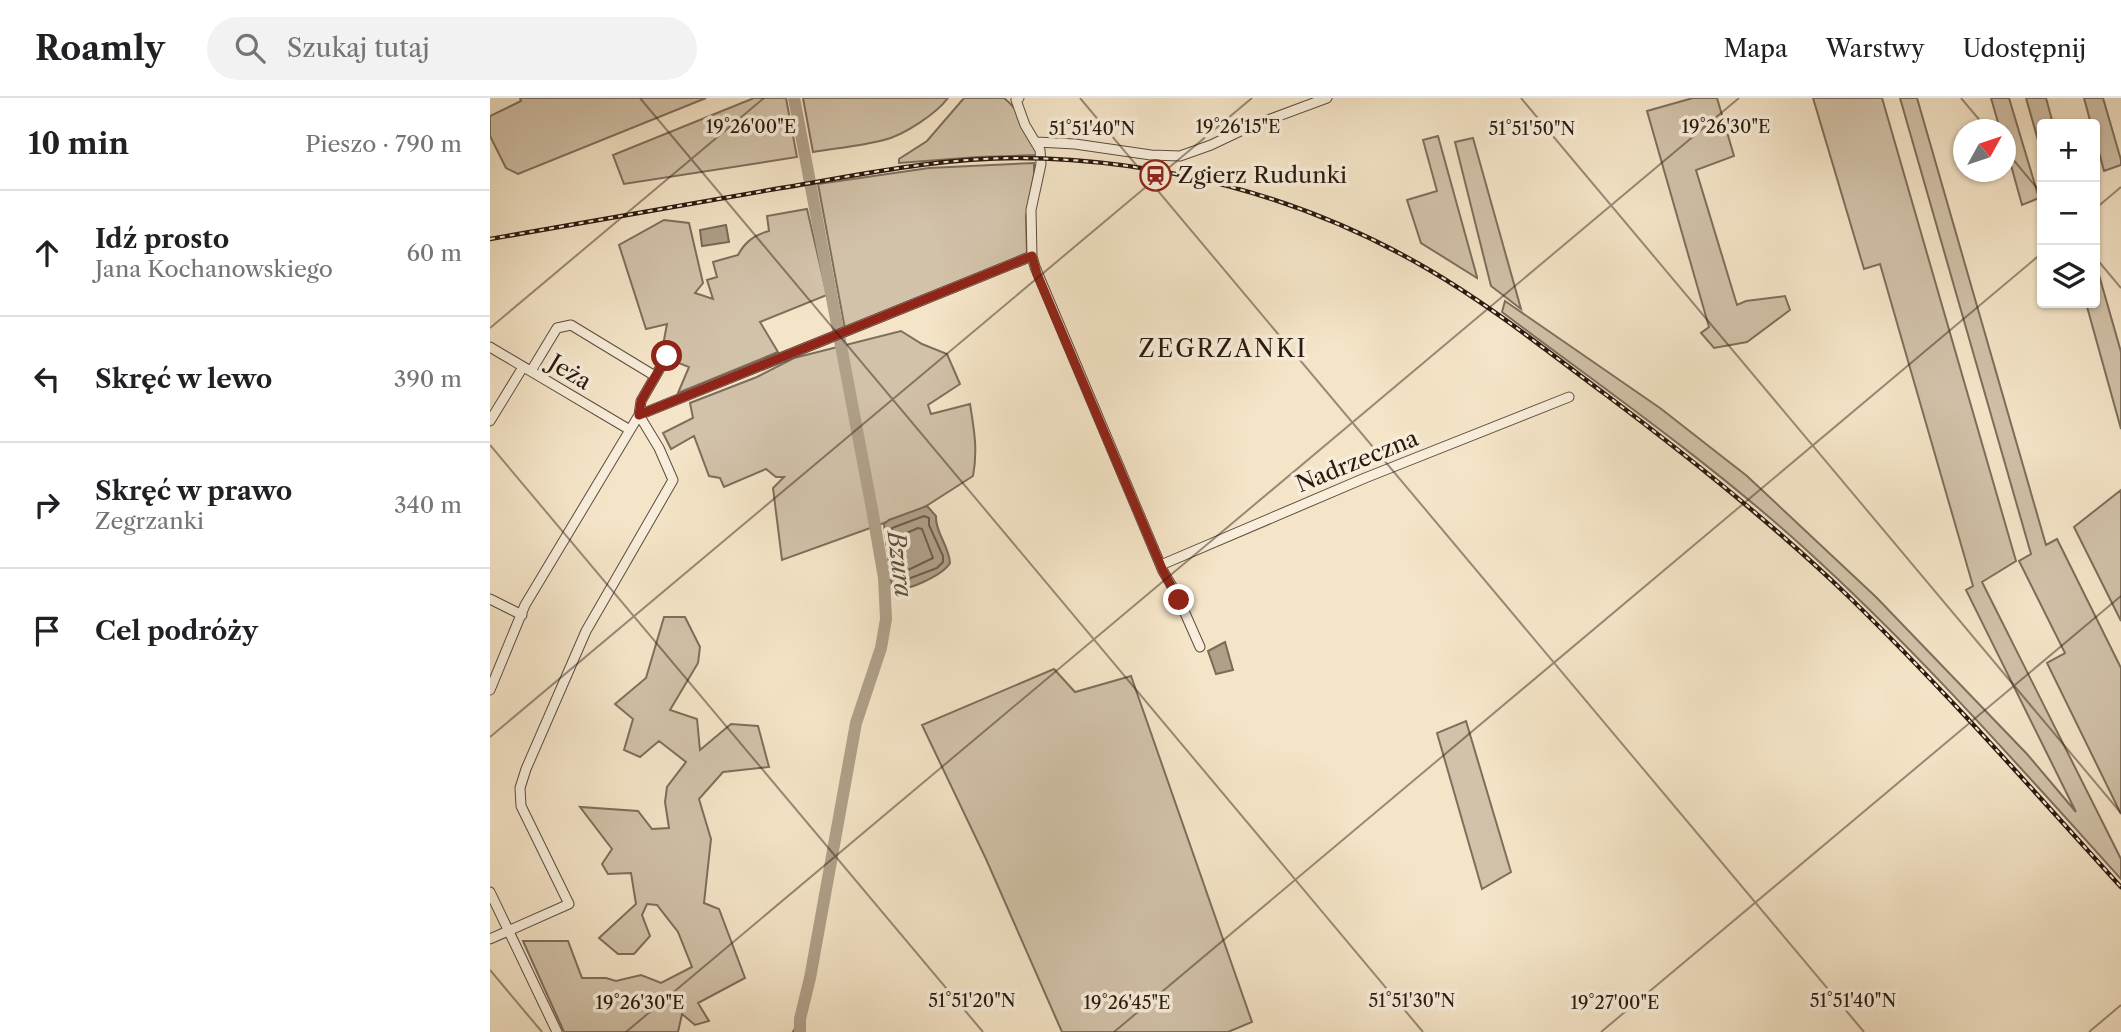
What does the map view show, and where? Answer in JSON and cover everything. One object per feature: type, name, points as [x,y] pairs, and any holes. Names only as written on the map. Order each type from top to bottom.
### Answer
[{"type":"street","points":[[1037,142],[1180,156],[1327,98]]},
{"type":"street","points":[[1017,99],[1027,128],[1040,150],[1041,164],[1031,210],[1032,256],[1037,274],[1161,565],[1200,647]]},
{"type":"street","points":[[639,415],[1032,256]]},
{"type":"street","points":[[490,421],[557,328],[571,325],[655,376]]},
{"type":"street","name":"Jeża","points":[[490,347],[630,430]]},
{"type":"street","points":[[490,690],[522,615],[639,415],[641,401],[667,356]]},
{"type":"street","name":"Nadrzeczna","points":[[1161,565],[1350,484],[1569,397]]},
{"type":"street","points":[[490,939],[569,904],[521,806],[520,788],[531,756],[586,631],[673,480],[659,448],[639,415]]},
{"type":"street","points":[[490,599],[522,615]]},
{"type":"street","points":[[490,892],[557,1032]]},
{"type":"shaded area","points":[[520,98],[706,98],[518,174],[506,168],[490,136],[490,116],[521,101]]},
{"type":"shaded area","points":[[754,98],[786,98],[797,157],[624,184],[613,155]]},
{"type":"shaded area","points":[[803,98],[948,98],[928,117],[892,137],[867,144],[813,152]]},
{"type":"shaded area","points":[[964,98],[1004,98],[1025,124],[1037,155],[899,163],[899,159],[927,141]]},
{"type":"shaded area","points":[[1693,98],[1717,98],[1734,156],[1696,170],[1737,305],[1746,301],[1785,296],[1790,310],[1747,342],[1714,348],[1701,333],[1709,327],[1647,111]]},
{"type":"shaded area","points":[[1813,98],[1882,98],[2016,561],[1982,582],[2121,859],[2121,879],[1926,667],[1802,546],[1692,455],[1502,312],[1505,301],[1660,408],[1747,476],[1876,597],[2027,754],[2076,812],[1966,590],[1973,586],[1880,264],[1864,269]]},
{"type":"shaded area","points":[[1900,98],[1917,98],[2046,545],[2057,539],[2121,668],[2121,814],[2047,663],[2065,653],[2019,561],[2031,554]]},
{"type":"shaded area","points":[[1991,98],[2009,98],[2015,119],[1997,119]]},
{"type":"shaded area","points":[[2026,98],[2046,98],[2052,119],[2037,119],[2037,136]]},
{"type":"shaded area","points":[[2084,98],[2103,98],[2121,165],[2104,171],[2100,156],[2100,119],[2090,119]]},
{"type":"shaded area","points":[[2016,121],[2037,191],[2037,199],[2022,205],[2016,182]]},
{"type":"shaded area","points":[[1438,136],[1477,278],[1421,243],[1407,200],[1437,191],[1423,140]]},
{"type":"shaded area","points":[[1473,138],[1521,309],[1491,286],[1455,142]]},
{"type":"shaded area","points":[[1034,163],[1026,217],[1027,253],[845,329],[818,184],[929,168]]},
{"type":"shaded area","points":[[807,209],[827,295],[760,322],[778,352],[678,393],[689,367],[671,360],[664,340],[667,324],[646,329],[619,245],[664,220],[689,223],[703,283],[695,293],[713,299],[707,280],[717,277],[713,262],[738,255],[750,240],[769,231],[767,216]]},
{"type":"shaded area","points":[[2100,278],[2121,352],[2121,429],[2087,308],[2100,308]]},
{"type":"shaded area","points":[[901,331],[922,344],[947,354],[960,384],[928,405],[931,414],[970,404],[974,431],[973,476],[920,510],[782,560],[773,488],[784,477],[776,477],[766,469],[724,487],[720,478],[709,476],[694,436],[671,449],[663,433],[693,418],[690,403],[757,377],[794,358]]},
{"type":"shaded area","points":[[2121,490],[2121,621],[2074,527]]},
{"type":"shaded area","points":[[664,617],[685,617],[700,647],[698,663],[670,710],[697,719],[700,750],[731,724],[758,726],[769,767],[723,772],[699,799],[711,839],[704,903],[719,909],[745,978],[698,1003],[709,1021],[695,1025],[682,1014],[678,1032],[564,1032],[523,941],[568,941],[582,978],[606,978],[616,981],[641,975],[661,983],[692,967],[678,932],[657,905],[647,904],[642,915],[650,936],[634,954],[618,954],[599,938],[636,904],[631,873],[608,874],[602,864],[612,849],[580,807],[638,811],[652,829],[669,828],[665,802],[667,787],[686,762],[659,741],[640,757],[624,750],[633,719],[615,704],[646,678]]},
{"type":"shaded area","points":[[1054,669],[1075,692],[1131,676],[1252,1022],[1228,1032],[1062,1032],[986,859],[922,725]]},
{"type":"shaded area","points":[[1466,721],[1511,872],[1482,889],[1437,733]]},
{"type":"water","points":[[726,225],[729,242],[702,246],[700,230]]},
{"type":"water","points":[[927,506],[936,516],[950,563],[940,573],[923,582],[898,590],[892,589],[884,524]]},
{"type":"water","points":[[1225,642],[1233,670],[1216,674],[1208,651]]},
{"type":"waterway","name":"Bzura","points":[[794,98],[872,509],[884,578],[886,619],[881,648],[856,723],[810,978],[800,1019],[800,1032]]},
{"type":"waterway","name":"Bzura","points":[[793,1032],[800,1019]]},
{"type":"railway","points":[[490,239],[898,168],[1017,158],[1124,165],[1177,174],[1229,186],[1330,221],[1379,243],[1450,282],[1540,345],[1668,442],[1759,516],[1847,595],[1918,666],[2121,887]]},
{"type":"place","name":"Zgierz Rudunki","points":[[1155,175]]},
{"type":"district","name":"ZEGRZANKI","points":[[1223,348]]},
{"type":"route","points":[[667,356],[641,401],[639,415],[1032,256],[1037,274],[1163,571],[1179,600]]}]
